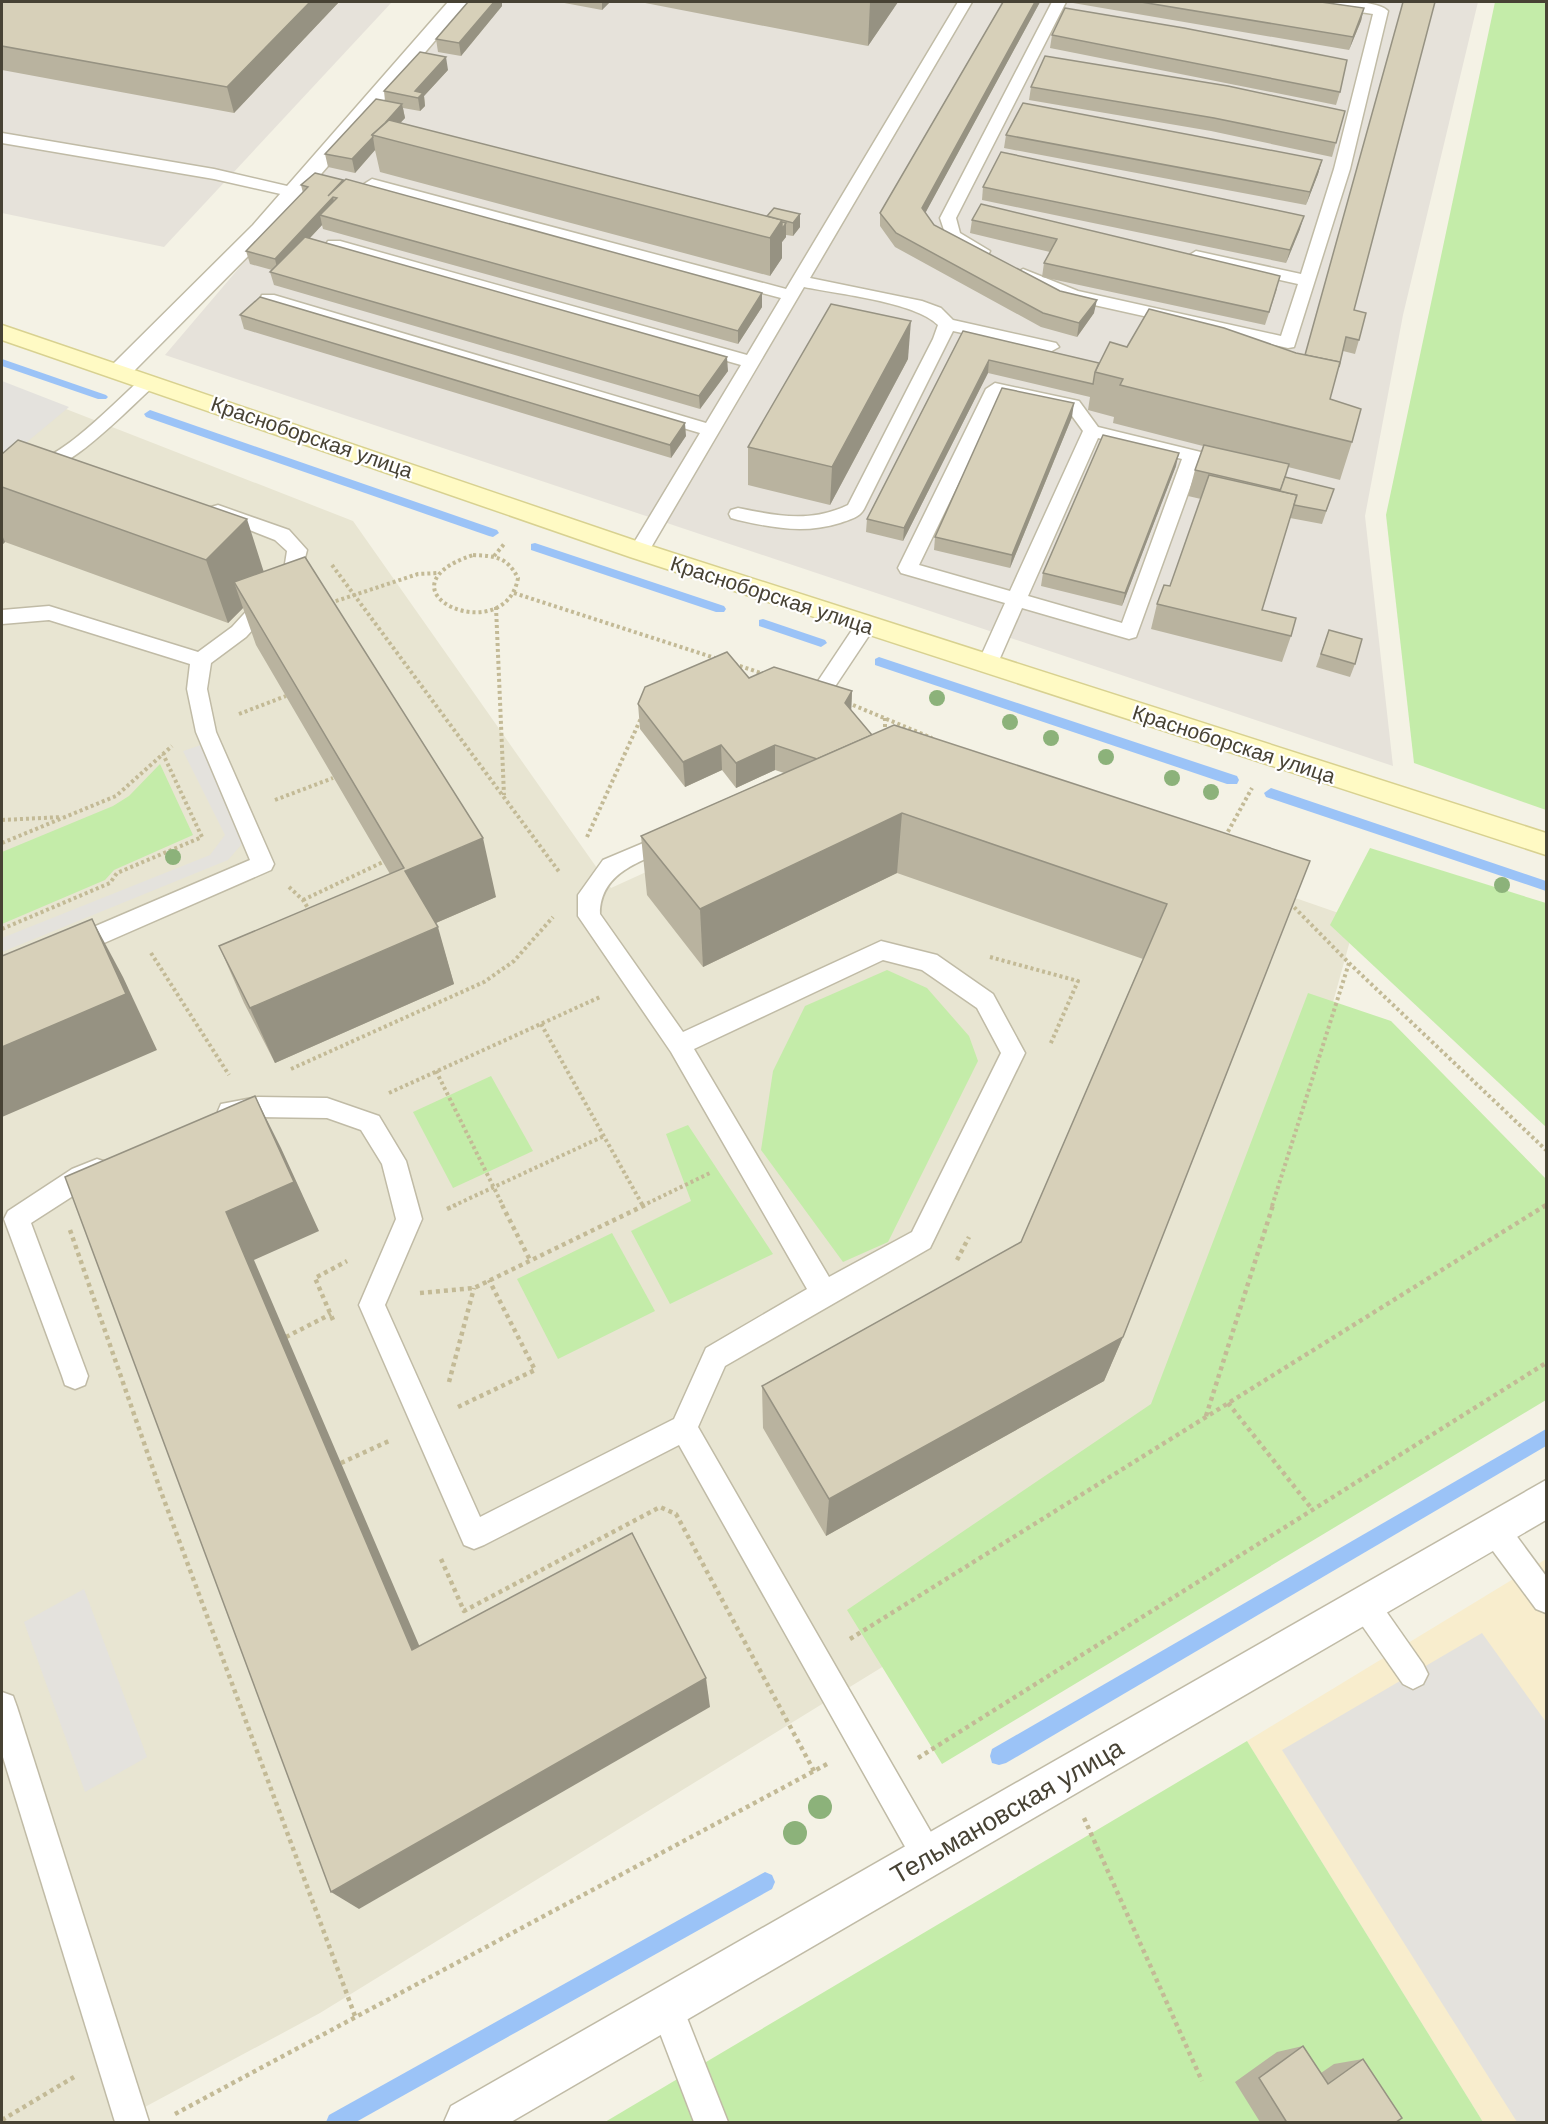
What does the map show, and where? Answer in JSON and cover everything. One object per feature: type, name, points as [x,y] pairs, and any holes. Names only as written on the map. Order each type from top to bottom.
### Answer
[{"type":"street","points":[[120,371],[261,230],[458,2]]},
{"type":"street","name":"Красноборская улица","points":[[2,332],[639,551],[865,626],[1546,844]]},
{"type":"street","name":"Тельмановская улица","points":[[467,2122],[1546,1499]]},
{"type":"lane","points":[[639,551],[965,2]]},
{"type":"lane","points":[[1060,8],[1038,58],[962,204],[948,218],[953,236],[1034,280],[1073,295],[1288,343],[1308,281],[1320,221],[1364,65],[1382,11],[1323,2]]},
{"type":"lane","points":[[2,138],[214,174],[294,192]]},
{"type":"lane","points":[[372,184],[795,288],[916,305],[934,312],[947,324],[1050,347]]},
{"type":"lane","points":[[334,244],[751,362]]},
{"type":"lane","points":[[1184,253],[1308,281]]},
{"type":"lane","points":[[268,299],[711,430]]},
{"type":"lane","points":[[738,514],[777,523],[809,525],[835,520],[855,509],[942,339],[947,324]]},
{"type":"lane","points":[[2,480],[17,480],[42,470],[63,455],[149,381]]},
{"type":"lane","points":[[1192,456],[1129,632],[908,568],[995,389],[1072,405],[1092,431],[1226,464]]},
{"type":"lane","points":[[987,665],[1092,431]]},
{"type":"lane","points":[[63,455],[85,463]]},
{"type":"lane","points":[[56,953],[263,864],[206,729],[197,689],[201,660],[239,632],[293,572],[297,550],[282,535],[194,503]]},
{"type":"lane","points":[[2,617],[49,613],[201,660]]},
{"type":"lane","points":[[821,692],[865,626]]},
{"type":"lane","points":[[696,828],[611,866],[589,895],[589,916],[679,1045],[824,1293]]},
{"type":"lane","points":[[208,1118],[218,1113],[258,1107],[327,1108],[370,1123],[394,1161],[409,1220],[372,1305],[474,1535],[684,1428],[715,1357],[824,1293],[921,1240],[1013,1053],[985,1001],[929,962],[881,950],[679,1045]]},
{"type":"lane","points":[[75,1376],[17,1219],[81,1177],[123,1158]]},
{"type":"lane","points":[[684,1428],[928,1857]]},
{"type":"lane","points":[[1494,1529],[1546,1599]]},
{"type":"lane","points":[[1364,1604],[1413,1674]]},
{"type":"lane","points":[[2,1707],[132,2122]]},
{"type":"lane","points":[[666,2007],[711,2122]]},
{"type":"path","points":[[297,550],[327,558],[566,882],[589,895]]},
{"type":"path","points":[[323,605],[418,574],[438,573],[452,562],[473,555],[494,556],[511,565],[518,578],[514,593],[496,607],[476,612],[455,610],[440,601],[434,588],[438,573]]},
{"type":"path","points":[[514,593],[821,692],[941,741]]},
{"type":"path","points":[[496,607],[504,798]]},
{"type":"path","points":[[726,669],[736,665]]},
{"type":"path","points":[[2,843],[116,796],[170,747],[206,729],[286,696]]},
{"type":"path","points":[[585,840],[646,708]]},
{"type":"path","points":[[884,742],[885,718]]},
{"type":"path","points":[[2,929],[110,883],[117,873],[202,837],[163,754]]},
{"type":"path","points":[[1223,840],[1270,755]]},
{"type":"path","points":[[242,814],[333,778]]},
{"type":"path","points":[[2,820],[65,817]]},
{"type":"path","points":[[313,917],[303,900],[383,862]]},
{"type":"path","points":[[281,1074],[484,982],[514,961],[553,916],[566,882]]},
{"type":"path","points":[[1282,895],[1349,963],[1546,1150]]},
{"type":"path","points":[[553,916],[560,926]]},
{"type":"path","points":[[131,921],[231,1079]]},
{"type":"path","points":[[1206,1417],[1349,963]]},
{"type":"path","points":[[382,1096],[604,995]]},
{"type":"path","points":[[540,1024],[643,1206]]},
{"type":"path","points":[[436,1071],[530,1260]]},
{"type":"path","points":[[409,1220],[430,1217],[604,1136]]},
{"type":"path","points":[[286,1336],[378,1292],[401,1294],[474,1288],[744,1156]]},
{"type":"path","points":[[844,1643],[1546,1205]]},
{"type":"path","points":[[451,1410],[535,1370],[489,1280]]},
{"type":"path","points":[[168,2117],[863,1744],[895,1734],[914,1760],[1546,1363]]},
{"type":"path","points":[[1228,1403],[1312,1509]]},
{"type":"path","points":[[160,1489],[355,2016]]},
{"type":"path","points":[[1066,1776],[1202,2081]]},
{"type":"path","points":[[2,2120],[111,2055]]},
{"type":"shaded area","points":[[2,2],[392,2],[164,247],[2,213]]},
{"type":"shaded area","points":[[465,2],[1478,2],[1403,315],[1365,516],[1393,766],[165,355]]},
{"type":"shaded area","points":[[2,381],[69,407],[3,462],[2,461]]},
{"type":"shaded area","points":[[2,384],[353,521],[611,888],[894,759],[1356,919],[1204,1469],[320,2013],[117,2122],[2,2122]]},
{"type":"shaded area","points":[[201,745],[248,837],[228,860],[2,952],[2,938],[210,855],[225,835],[183,751]]},
{"type":"shaded area","points":[[1546,1559],[1546,2122],[1483,2122],[1247,1741]]},
{"type":"shaded area","points":[[84,1589],[147,1757],[85,1792],[24,1622]]},
{"type":"shaded area","points":[[1482,1633],[1546,1722],[1546,2122],[1517,2122],[1282,1750]]},
{"type":"green space","points":[[1495,2],[1546,2],[1546,810],[1414,763],[1386,515]]},
{"type":"green space","points":[[160,764],[193,835],[114,870],[105,880],[2,924],[2,852],[113,806],[129,796]]},
{"type":"green space","points":[[1370,848],[1546,903],[1546,1127],[1330,925]]},
{"type":"green space","points":[[887,970],[927,988],[969,1036],[978,1061],[888,1242],[843,1262],[761,1150],[773,1071],[805,1006]]},
{"type":"green space","points":[[1308,993],[1391,1021],[1546,1179],[1546,1400],[942,1764],[847,1610],[1151,1404]]},
{"type":"green space","points":[[491,1076],[533,1151],[453,1188],[413,1112]]},
{"type":"green space","points":[[688,1125],[773,1254],[670,1304],[631,1231],[691,1201],[666,1134]]},
{"type":"green space","points":[[612,1233],[655,1311],[558,1359],[517,1279]]},
{"type":"green space","points":[[1247,1741],[1483,2122],[605,2122]]},
{"type":"building","points":[[2,2],[310,2],[227,87],[2,46]]},
{"type":"building","points":[[468,2],[494,2],[459,43],[436,39]]},
{"type":"building","points":[[1003,2],[1035,2],[922,208],[934,225],[1060,291],[1097,300],[1079,323],[1043,313],[896,233],[880,213]]},
{"type":"building","points":[[1141,2],[1321,2],[1364,8],[1353,37]]},
{"type":"building","points":[[1403,2],[1435,2],[1354,310],[1366,313],[1359,340],[1346,337],[1339,367],[1340,362],[1305,355]]},
{"type":"building","points":[[1065,8],[1184,28],[1347,60],[1340,92],[1052,35]]},
{"type":"building","points":[[420,52],[446,57],[415,91],[423,93],[418,98],[384,91]]},
{"type":"building","points":[[1045,56],[1228,86],[1345,111],[1336,143],[1214,118],[1031,87]]},
{"type":"building","points":[[376,99],[402,104],[352,159],[325,154]]},
{"type":"building","points":[[1023,103],[1322,160],[1310,192],[1006,135]]},
{"type":"building","points":[[389,120],[782,220],[770,238],[372,135]]},
{"type":"building","points":[[1001,152],[1304,216],[1290,250],[983,187]]},
{"type":"building","points":[[315,173],[343,180],[328,196],[346,179],[762,293],[738,331],[320,215],[337,198],[333,197],[275,259],[246,251],[308,187],[301,185]]},
{"type":"building","points":[[981,204],[1280,276],[1269,312],[1044,263],[1057,239],[972,220]]},
{"type":"building","points":[[774,208],[800,214],[793,223],[767,216]]},
{"type":"building","points":[[305,237],[727,357],[699,396],[270,272]]},
{"type":"building","points":[[260,297],[685,423],[670,445],[240,315]]},
{"type":"building","points":[[831,304],[911,321],[832,467],[748,447]]},
{"type":"building","points":[[1149,309],[1224,328],[1296,353],[1340,362],[1330,399],[1361,409],[1352,442],[1120,385],[1123,379],[1095,372],[1110,342],[1127,347]]},
{"type":"building","points":[[963,331],[1099,363],[1093,384],[989,360],[904,528],[867,519]]},
{"type":"building","points":[[1002,388],[1074,403],[1012,555],[935,537]]},
{"type":"building","points":[[1103,435],[1179,453],[1125,593],[1043,573]]},
{"type":"building","points":[[18,440],[247,519],[206,560],[2,487],[2,454]]},
{"type":"building","points":[[1204,445],[1289,464],[1281,490],[1195,470]]},
{"type":"building","points":[[1209,475],[1297,495],[1262,610],[1296,618],[1291,636],[1157,604],[1164,585],[1170,586]]},
{"type":"building","points":[[1285,477],[1334,489],[1326,511],[1294,505],[1297,495],[1280,491]]},
{"type":"building","points":[[305,557],[483,838],[405,871],[438,927],[250,1008],[219,946],[404,868],[234,582]]},
{"type":"building","points":[[1329,630],[1362,639],[1355,664],[1321,654]]},
{"type":"building","points":[[727,652],[749,678],[774,667],[852,691],[845,703],[872,735],[817,759],[775,745],[736,763],[721,745],[683,762],[638,704],[645,687]]},
{"type":"building","points":[[894,725],[1310,861],[1123,1337],[829,1499],[762,1386],[1021,1242],[1167,904],[902,813],[700,909],[641,836]]},
{"type":"building","points":[[92,919],[126,994],[2,1047],[2,956]]},
{"type":"building","points":[[255,1096],[294,1182],[226,1212],[412,1650],[632,1533],[706,1678],[331,1892],[65,1177]]},
{"type":"building","points":[[1303,2046],[1328,2084],[1363,2059],[1402,2118],[1396,2122],[1284,2122],[1286,2121],[1259,2078]]},
{"type":"waterway","points":[[2,362],[102,397]]},
{"type":"waterway","points":[[150,414],[493,533]]},
{"type":"waterway","points":[[535,547],[720,609]]},
{"type":"waterway","points":[[763,623],[821,643]]},
{"type":"waterway","points":[[879,662],[1232,780]]},
{"type":"waterway","points":[[1271,793],[1546,886]]},
{"type":"waterway","points":[[999,1756],[1546,1437]]},
{"type":"waterway","points":[[336,2122],[765,1882]]}]
